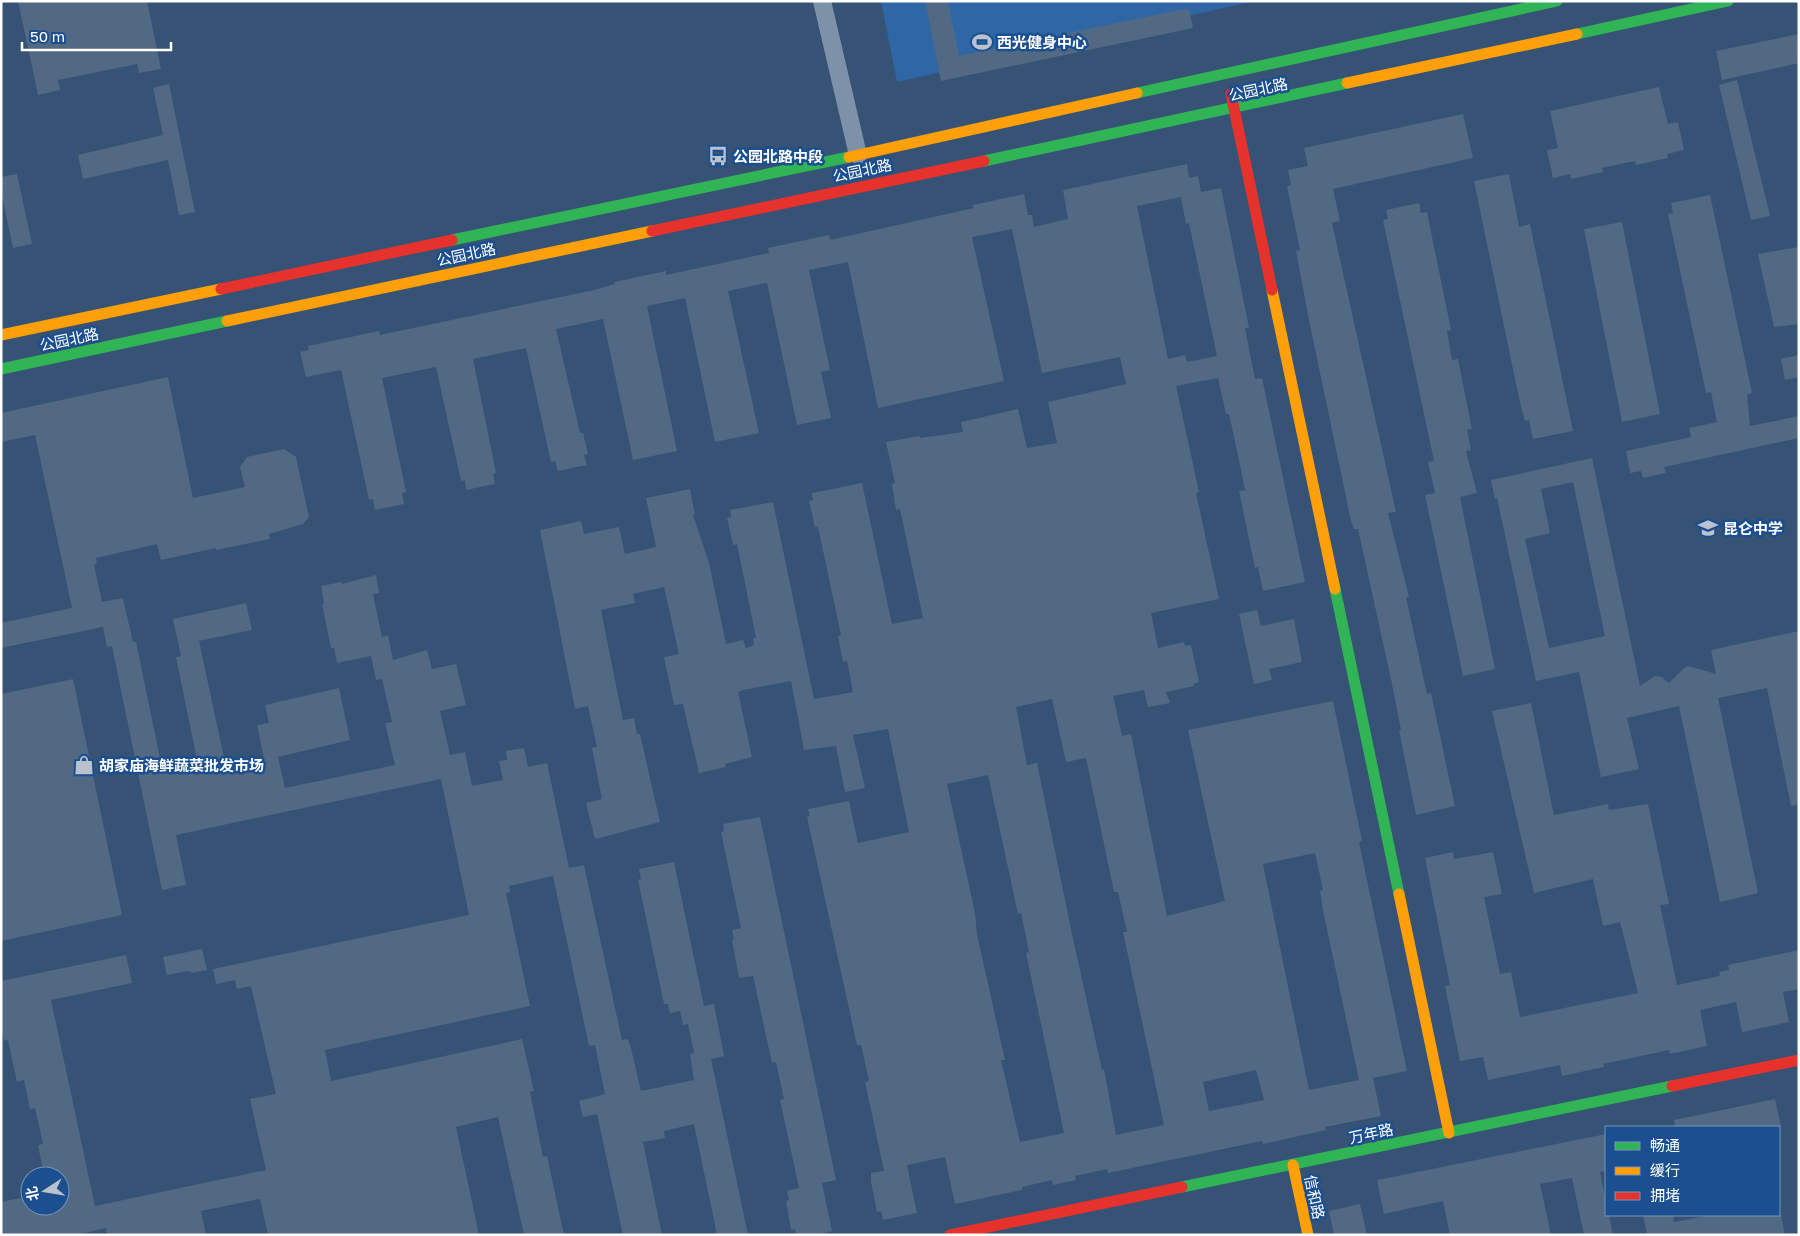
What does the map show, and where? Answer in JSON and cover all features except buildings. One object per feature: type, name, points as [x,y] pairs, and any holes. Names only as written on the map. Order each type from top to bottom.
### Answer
[{"type":"main road","name":"公园北路","points":[[1,336],[858,155],[1557,1]]},
{"type":"main road","name":"公园北路","points":[[1,369],[864,185],[1234,109],[1728,1]]},
{"type":"main road","points":[[1227,74],[1449,1133]]},
{"type":"main road","name":"万年路","points":[[950,1235],[1799,1060]]},
{"type":"main road","name":"信和路","points":[[1293,1165],[1308,1235]]},
{"type":"street","points":[[822,1],[858,155]]},
{"type":"shaded area","name":"西光健身中心","points":[[881,1],[1254,1],[897,82]]},
{"type":"traffic: fast","points":[[1137,93],[1557,1]]},
{"type":"traffic: fast","points":[[1577,34],[1728,1]]},
{"type":"traffic: fast","points":[[984,161],[1347,83]]},
{"type":"traffic: fast","points":[[452,240],[849,157]]},
{"type":"traffic: fast","points":[[1,369],[227,321]]},
{"type":"traffic: fast","points":[[1335,589],[1399,894]]},
{"type":"traffic: fast","points":[[1182,1187],[1672,1086]]},
{"type":"traffic: slow","points":[[1347,83],[1577,34]]},
{"type":"traffic: slow","points":[[849,157],[1137,93]]},
{"type":"traffic: slow","points":[[227,321],[652,231]]},
{"type":"traffic: slow","points":[[1,335],[221,289]]},
{"type":"traffic: slow","points":[[1272,290],[1335,589]]},
{"type":"traffic: slow","points":[[1399,894],[1449,1133]]},
{"type":"traffic: slow","points":[[1293,1165],[1308,1235]]},
{"type":"traffic: jam","points":[[1231,94],[1272,290]]},
{"type":"traffic: jam","points":[[652,231],[984,161]]},
{"type":"traffic: jam","points":[[221,289],[452,240]]},
{"type":"traffic: jam","points":[[1672,1086],[1799,1060]]},
{"type":"traffic: jam","points":[[950,1235],[1182,1187]]},
{"type":"place","name":"西光健身中心","points":[[982,42]]},
{"type":"place","name":"公园北路中段","points":[[718,156]]},
{"type":"place","name":"昆仑中学","points":[[1708,528]]},
{"type":"place","name":"胡家庙海鲜蔬菜批发市场","points":[[84,765]]}]
